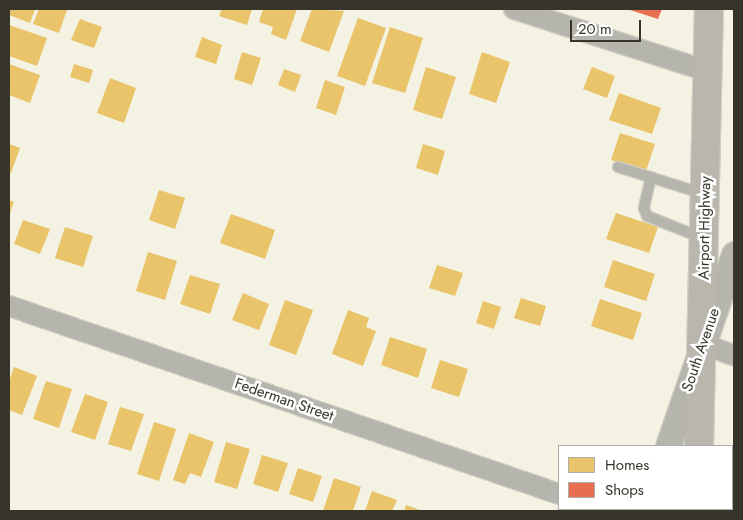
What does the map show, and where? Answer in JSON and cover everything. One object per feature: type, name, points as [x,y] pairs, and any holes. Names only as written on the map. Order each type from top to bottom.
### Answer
[{"type":"main road","name":"Airport Highway","points":[[699,445],[703,344],[709,9]]},
{"type":"street","points":[[514,9],[707,71]]},
{"type":"street","name":"South Avenue","points":[[668,445],[734,254]]},
{"type":"street","name":"Federman Street","points":[[9,306],[558,494]]},
{"type":"street","points":[[703,344],[734,355]]},
{"type":"lane","points":[[618,167],[705,194]]},
{"type":"lane","points":[[651,177],[644,208],[647,216],[705,239]]},
{"type":"building: Homes","points":[[9,9],[35,9],[30,23],[9,15]]},
{"type":"building: Homes","points":[[39,9],[67,10],[59,33],[33,24]]},
{"type":"building: Homes","points":[[222,9],[252,9],[247,25],[219,16]]},
{"type":"building: Homes","points":[[263,9],[297,9],[286,40],[271,34],[273,27],[259,22]]},
{"type":"building: Homes","points":[[312,9],[344,11],[329,52],[300,41]]},
{"type":"building: Homes","points":[[358,18],[386,28],[365,86],[337,76]]},
{"type":"building: Homes","points":[[80,19],[102,27],[94,48],[71,40]]},
{"type":"building: Homes","points":[[9,25],[47,38],[37,66],[9,56]]},
{"type":"building: Homes","points":[[390,27],[423,38],[405,93],[372,83]]},
{"type":"building: Homes","points":[[202,37],[222,45],[216,64],[195,57]]},
{"type":"building: Homes","points":[[242,52],[261,58],[252,85],[234,79]]},
{"type":"building: Homes","points":[[482,52],[510,62],[496,103],[469,94]]},
{"type":"building: Homes","points":[[9,64],[40,75],[30,103],[9,95]]},
{"type":"building: Homes","points":[[74,64],[93,70],[89,83],[70,77]]},
{"type":"building: Homes","points":[[426,67],[456,77],[442,119],[413,110]]},
{"type":"building: Homes","points":[[592,67],[615,76],[607,98],[583,89]]},
{"type":"building: Homes","points":[[284,69],[301,75],[295,92],[278,85]]},
{"type":"building: Homes","points":[[110,78],[136,88],[124,123],[97,113]]},
{"type":"building: Homes","points":[[325,80],[345,87],[336,115],[316,108]]},
{"type":"building: Homes","points":[[619,93],[661,108],[652,134],[609,120]]},
{"type":"building: Homes","points":[[620,133],[655,144],[646,171],[611,160]]},
{"type":"building: Homes","points":[[9,144],[20,148],[11,173],[9,172]]},
{"type":"building: Homes","points":[[423,144],[445,151],[438,175],[416,168]]},
{"type":"building: Homes","points":[[159,190],[185,198],[175,229],[149,220]]},
{"type":"building: Homes","points":[[9,200],[14,202],[9,216]]},
{"type":"building: Homes","points":[[616,213],[658,227],[649,253],[606,239]]},
{"type":"building: Homes","points":[[231,214],[275,230],[265,259],[220,243]]},
{"type":"building: Homes","points":[[23,220],[50,229],[40,254],[14,244]]},
{"type":"building: Homes","points":[[65,227],[93,236],[83,267],[55,258]]},
{"type":"building: Homes","points":[[148,252],[177,261],[165,300],[136,291]]},
{"type":"building: Homes","points":[[613,260],[655,274],[646,301],[604,287]]},
{"type":"building: Homes","points":[[437,265],[463,273],[455,296],[429,288]]},
{"type":"building: Homes","points":[[190,275],[220,284],[210,314],[180,304]]},
{"type":"building: Homes","points":[[243,293],[269,304],[259,330],[232,320]]},
{"type":"building: Homes","points":[[521,298],[546,306],[540,326],[514,318]]},
{"type":"building: Homes","points":[[600,299],[642,313],[633,340],[591,326]]},
{"type":"building: Homes","points":[[285,300],[313,310],[296,355],[269,345]]},
{"type":"building: Homes","points":[[483,301],[501,307],[494,329],[476,323]]},
{"type":"building: Homes","points":[[348,310],[369,318],[366,327],[376,331],[363,366],[332,354]]},
{"type":"building: Homes","points":[[390,337],[427,349],[418,378],[381,365]]},
{"type":"building: Homes","points":[[440,360],[468,369],[459,397],[431,388]]},
{"type":"building: Homes","points":[[14,367],[37,376],[22,415],[9,410],[9,382]]},
{"type":"building: Homes","points":[[46,381],[72,389],[59,428],[33,419]]},
{"type":"building: Homes","points":[[85,394],[108,402],[95,440],[71,432]]},
{"type":"building: Homes","points":[[120,407],[144,414],[131,451],[108,444]]},
{"type":"building: Homes","points":[[154,422],[176,429],[159,481],[137,474]]},
{"type":"building: Homes","points":[[189,433],[214,442],[201,477],[190,473],[185,484],[173,480]]},
{"type":"building: Homes","points":[[226,442],[250,449],[237,489],[214,482]]},
{"type":"building: Homes","points":[[262,455],[288,463],[278,492],[253,484]]},
{"type":"building: Homes","points":[[298,468],[322,476],[313,502],[289,494]]},
{"type":"building: Homes","points":[[334,478],[361,487],[353,511],[323,511]]},
{"type":"building: Homes","points":[[734,480],[734,511],[721,511],[733,510]]},
{"type":"building: Homes","points":[[372,491],[397,500],[392,511],[365,511]]},
{"type":"building: Homes","points":[[406,505],[423,511],[404,511]]},
{"type":"building: Shops","points":[[627,9],[662,9],[658,19]]}]
